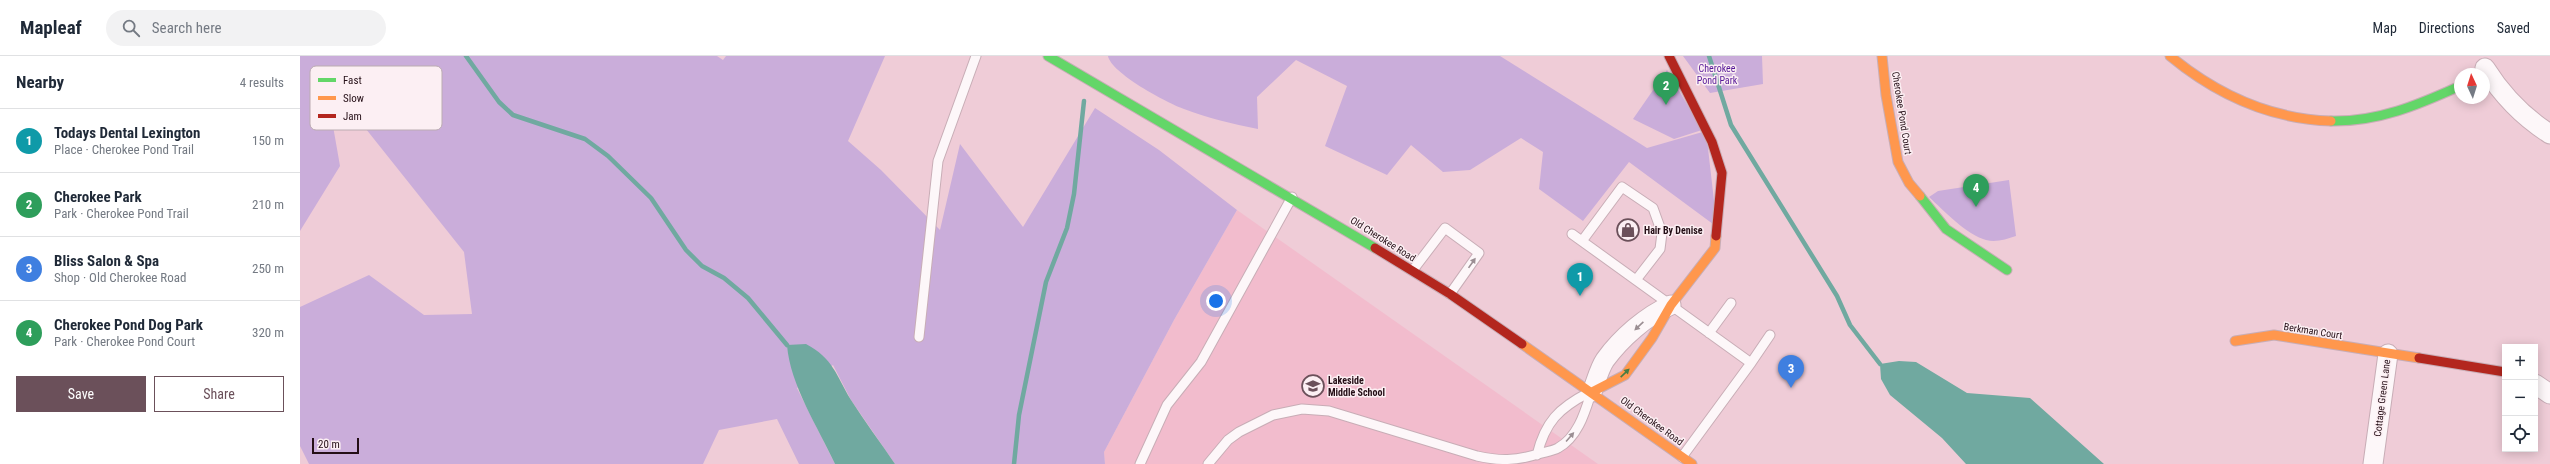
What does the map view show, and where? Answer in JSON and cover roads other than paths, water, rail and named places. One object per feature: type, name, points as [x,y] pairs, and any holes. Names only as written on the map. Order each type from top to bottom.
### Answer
[{"type":"street","name":"Old Cherokee Road","points":[[1048,56],[1292,197],[1450,294],[1592,392],[1692,464]]},
{"type":"street","points":[[1592,392],[1625,375],[1652,338],[1671,305],[1714,248],[1722,173],[1706,131],[1681,77],[1669,56]]},
{"type":"street","name":"Cherokee Pond Court","points":[[1882,56],[1898,162],[1909,183],[1946,229],[2006,270]]},
{"type":"street","points":[[2170,56],[2186,70],[2254,106],[2319,120],[2372,118],[2405,110],[2454,89]]},
{"type":"street","points":[[2485,66],[2496,86],[2521,114],[2550,134]]},
{"type":"street","points":[[1592,392],[1604,361],[1616,347],[1653,313],[1671,305]]},
{"type":"street","name":"Berkman Court","points":[[2235,341],[2274,335],[2388,354]]},
{"type":"street","name":"Cottage Green Lane","points":[[2374,464],[2388,354],[2502,372]]},
{"type":"street","points":[[2538,386],[2550,394]]},
{"type":"lane","points":[[919,338],[938,161],[976,56]]},
{"type":"lane","points":[[1582,241],[1622,187],[1653,208],[1662,233],[1660,249],[1636,280]]},
{"type":"lane","points":[[1140,464],[1167,405],[1200,362],[1292,197]]},
{"type":"lane","points":[[1412,271],[1445,228],[1479,253],[1450,294]]},
{"type":"lane","points":[[1572,234],[1750,364]]},
{"type":"lane","points":[[1709,333],[1731,303]]},
{"type":"lane","points":[[1682,457],[1770,335]]},
{"type":"lane","points":[[1537,455],[1540,439],[1552,419],[1565,405],[1592,392]]},
{"type":"lane","points":[[1208,464],[1228,440],[1239,432],[1273,415],[1302,409],[1329,411],[1497,460],[1521,460],[1558,448],[1571,437],[1584,417],[1592,392]]},
{"type":"waterway","points":[[466,56],[499,102],[513,115],[585,139],[608,156],[651,198],[686,250],[702,266],[724,278],[748,298],[787,345]]},
{"type":"waterway","points":[[1709,56],[1731,125],[1837,296],[1850,325],[1880,364]]},
{"type":"waterway","points":[[1014,464],[1019,415],[1046,282],[1067,228],[1074,194],[1084,101]]},
{"type":"place","name":"Cherokee Park","points":[[1666,105]]},
{"type":"place","name":"Cherokee Pond Dog Park","points":[[1976,207]]},
{"type":"place","name":"Hair By Denise","points":[[1628,230]]},
{"type":"place","name":"Todays Dental Lexington","points":[[1580,296]]},
{"type":"place","name":"Lakeside Middle School","points":[[1313,386]]},
{"type":"place","name":"Bliss Salon & Spa","points":[[1791,388]]},
{"type":"park label","name":"Cherokee Pond Park","points":[[1717,74]]}]
